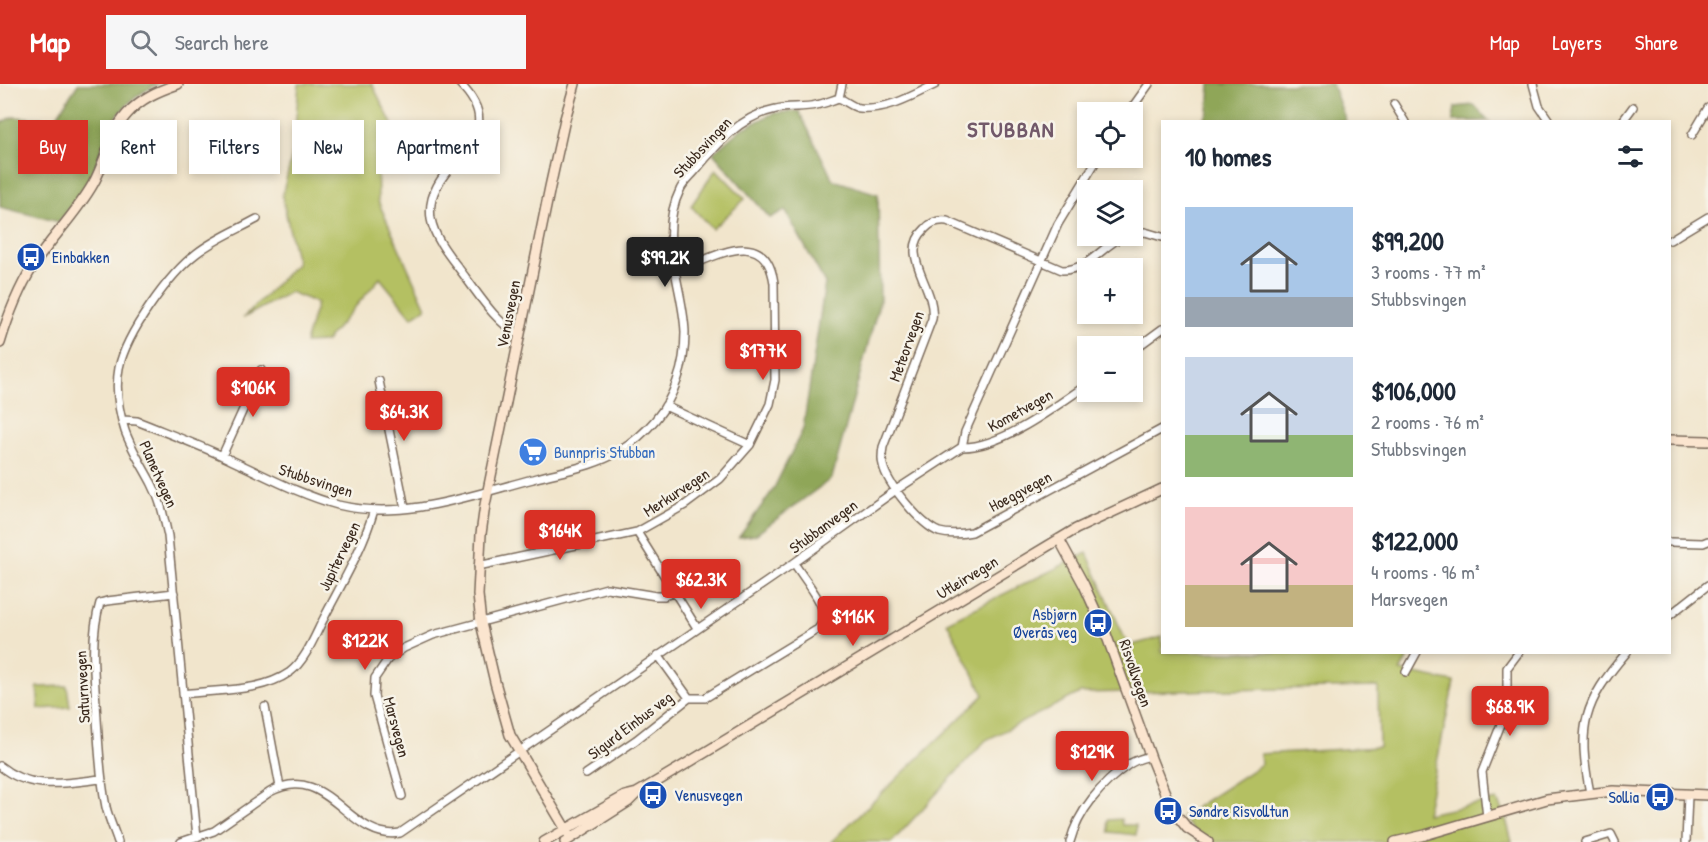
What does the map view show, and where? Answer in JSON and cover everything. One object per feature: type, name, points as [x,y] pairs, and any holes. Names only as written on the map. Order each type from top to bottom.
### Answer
[{"type":"street","points":[[0,342],[12,306],[22,286],[43,251],[92,187],[111,138],[122,120],[143,99],[178,84]]},
{"type":"street","points":[[460,84],[472,96],[477,106],[478,128],[473,141],[437,183],[430,204],[431,219],[435,235],[478,294],[509,329],[519,335]]},
{"type":"street","name":"Venusvegen","points":[[567,836],[507,726],[480,623],[478,566],[481,534],[519,335],[565,119],[575,84]]},
{"type":"street","points":[[842,84],[839,98],[858,108],[896,104],[936,84]]},
{"type":"street","points":[[1136,102],[1149,84]]},
{"type":"street","points":[[1533,84],[1539,106],[1549,120]]},
{"type":"street","name":"Stubbsvingen","points":[[123,420],[137,421],[292,488],[339,505],[374,510],[405,508],[476,495],[577,468],[614,454],[638,438],[651,425],[665,406],[678,380],[684,348],[683,315],[670,249],[672,217],[680,189],[713,149],[748,118],[776,109],[817,105],[839,98]]},
{"type":"street","points":[[1394,105],[1404,120]]},
{"type":"street","points":[[1623,120],[1633,107]]},
{"type":"street","points":[[1692,135],[1708,108]]},
{"type":"street","points":[[962,447],[964,432],[1040,261],[1058,224],[1092,168]]},
{"type":"street","points":[[1671,239],[1708,217]]},
{"type":"street","name":"Planetvegen","points":[[197,837],[174,593],[164,518],[154,487],[132,447],[123,420],[118,389],[119,368],[129,342],[148,310],[191,257],[216,240],[257,219]]},
{"type":"street","name":"Meteorvegen","points":[[896,490],[882,465],[883,447],[934,310],[930,293],[915,261],[916,244],[922,232],[935,222],[947,221],[1040,261]]},
{"type":"street","points":[[1143,232],[1161,237]]},
{"type":"street","points":[[1040,261],[1062,270],[1079,268],[1094,259],[1107,246]]},
{"type":"street","name":"Merkurvegen","points":[[478,566],[637,532],[701,495],[720,479],[750,445],[767,414],[775,380],[774,283],[771,266],[758,252],[741,249],[722,252],[675,271]]},
{"type":"street","points":[[1143,343],[1161,330]]},
{"type":"street","points":[[222,456],[261,370]]},
{"type":"street","points":[[379,381],[405,508]]},
{"type":"street","name":"Kometvegen","points":[[962,447],[974,448],[993,441],[1024,425],[1077,392]]},
{"type":"street","points":[[665,406],[750,445]]},
{"type":"street","name":"Hoeggvegen","points":[[896,490],[930,527],[952,534],[972,532],[1161,430]]},
{"type":"street","points":[[1671,440],[1708,441]]},
{"type":"street","name":"Stubbanvegen","points":[[279,788],[292,785],[305,787],[331,802],[367,833],[387,837],[400,832],[794,563],[896,490],[962,447]]},
{"type":"street","name":"Utleirvegen","points":[[544,842],[567,836],[625,796],[637,792],[1059,539],[1161,489]]},
{"type":"street","name":"Jupitervegen","points":[[183,694],[253,686],[290,672],[305,653],[349,571],[369,528],[374,510]]},
{"type":"street","name":"Merkurvegen","points":[[637,532],[697,628]]},
{"type":"street","name":"Risvollvegen","points":[[1059,539],[1107,634],[1171,808],[1187,828],[1208,842]]},
{"type":"street","points":[[1671,542],[1703,543],[1708,541]]},
{"type":"street","name":"Sigurd Einbus veg","points":[[586,774],[636,740],[689,698],[705,698],[818,629],[823,622],[824,615],[821,606],[794,563]]},
{"type":"street","points":[[1671,614],[1708,585]]},
{"type":"street","points":[[480,623],[520,610],[607,588],[656,596],[675,592]]},
{"type":"street","name":"Saturnvegen","points":[[118,842],[107,811],[101,779],[94,669],[94,636],[100,603],[174,593]]},
{"type":"street","name":"Marsvegen","points":[[402,796],[374,696],[375,678],[388,659],[418,640],[480,623]]},
{"type":"street","points":[[1406,672],[1416,654]]},
{"type":"street","points":[[1487,817],[1482,772],[1507,709],[1507,668],[1518,654]]},
{"type":"street","points":[[1590,793],[1583,754],[1586,717],[1592,699],[1625,654]]},
{"type":"street","name":"Sigurd Einbus veg","points":[[658,655],[689,698]]},
{"type":"street","points":[[181,842],[214,831],[279,788],[265,707]]},
{"type":"street","points":[[1070,842],[1079,817],[1105,785],[1130,763],[1150,756]]},
{"type":"street","points":[[0,766],[21,780],[32,783],[101,779]]},
{"type":"street","points":[[1395,842],[1547,799],[1613,792],[1708,795]]},
{"type":"street","points":[[1686,842],[1688,795]]},
{"type":"street","points":[[1585,842],[1611,834],[1615,842]]},
{"type":"green space","points":[[78,84],[159,84],[135,98],[115,120],[100,120],[100,154],[97,163],[79,197],[59,222],[0,207],[0,124],[12,117],[55,119]]},
{"type":"green space","points":[[299,84],[372,84],[390,120],[376,120],[378,201],[426,308],[412,317],[380,278],[325,342],[305,343],[317,303],[290,292],[243,318],[297,263],[282,196],[292,156],[292,174],[364,174],[364,120],[296,120]]},
{"type":"green space","points":[[1210,84],[1332,84],[1346,120],[1204,120],[1208,112]]},
{"type":"green space","points":[[1474,105],[1488,120],[1453,120],[1455,107]]},
{"type":"green space","points":[[799,111],[833,180],[878,194],[880,300],[832,478],[755,535],[739,537],[773,490],[803,429],[825,283],[785,210],[770,218],[713,153],[740,130],[774,113]]},
{"type":"green space","points":[[716,169],[745,199],[712,229],[691,206]]},
{"type":"green space","points":[[1087,553],[1128,646],[1161,637],[1161,654],[1410,654],[1400,671],[1454,682],[1426,814],[1497,800],[1506,819],[1512,842],[1204,842],[1181,817],[1256,768],[1261,764],[1260,754],[1379,747],[1378,687],[1080,693],[986,740],[892,842],[831,842],[984,695],[947,622]]},
{"type":"green space","points":[[67,686],[70,707],[39,709],[37,687]]},
{"type":"green space","points":[[1121,819],[1122,825],[1136,825],[1136,835],[1109,832],[1108,820]]},
{"type":"place","name":"Einbakken","points":[[31,257]]},
{"type":"place","name":"Bunnpris Stubban","points":[[533,452]]},
{"type":"place","name":"Asbjørn Øverås veg","points":[[1098,623]]},
{"type":"place","name":"Venusvegen","points":[[653,795]]},
{"type":"place","name":"Sollia","points":[[1660,797]]},
{"type":"place","name":"Søndre Risvolltun","points":[[1168,811]]},
{"type":"district","name":"STUBBAN","points":[[1011,129]]}]
